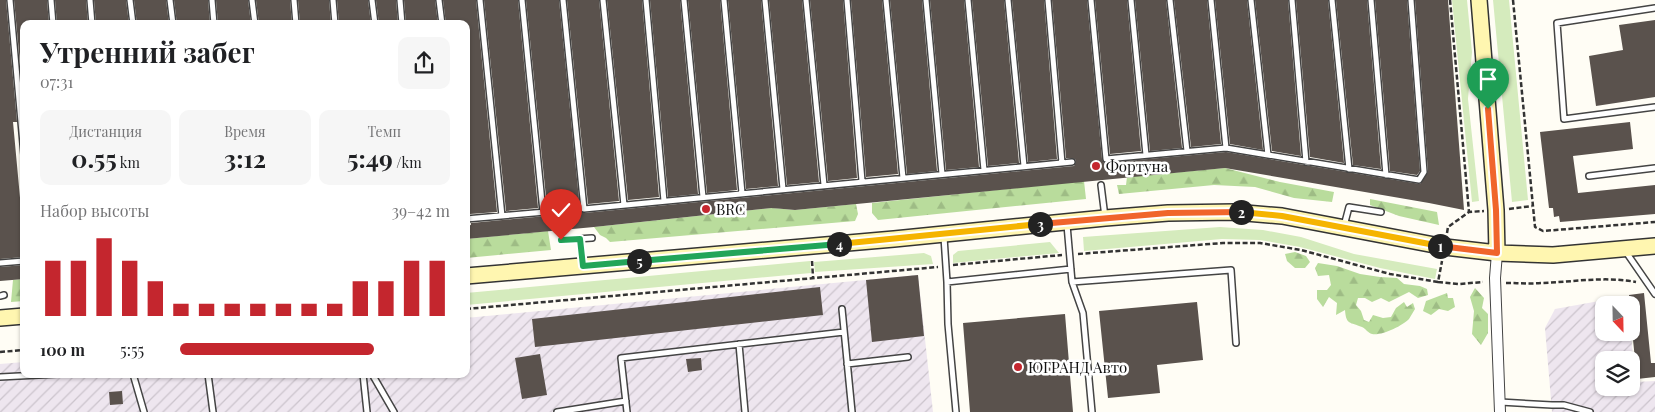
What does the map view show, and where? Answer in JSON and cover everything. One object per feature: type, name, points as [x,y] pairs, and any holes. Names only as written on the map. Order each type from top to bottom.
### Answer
[{"type":"main road","points":[[1479,0],[1496,210],[1497,253]]},
{"type":"main road","points":[[470,276],[1168,213],[1234,212],[1282,216],[1445,247],[1497,253],[1553,255],[1655,246]]},
{"type":"main road","points":[[0,318],[20,316]]},
{"type":"street","points":[[1497,253],[1495,283],[1500,407]]},
{"type":"lane","points":[[10,0],[20,111]]},
{"type":"lane","points":[[51,0],[53,20]]},
{"type":"lane","points":[[90,0],[92,20]]},
{"type":"lane","points":[[130,0],[132,20]]},
{"type":"lane","points":[[170,0],[172,20]]},
{"type":"lane","points":[[212,0],[214,20]]},
{"type":"lane","points":[[252,0],[254,20]]},
{"type":"lane","points":[[294,0],[296,20]]},
{"type":"lane","points":[[333,0],[335,20]]},
{"type":"lane","points":[[372,0],[374,20]]},
{"type":"lane","points":[[400,0],[402,20]]},
{"type":"lane","points":[[439,0],[442,20]]},
{"type":"lane","points":[[480,0],[502,216]]},
{"type":"lane","points":[[522,0],[543,212]]},
{"type":"lane","points":[[564,0],[584,209],[784,188],[1072,162]]},
{"type":"lane","points":[[603,0],[624,205]]},
{"type":"lane","points":[[646,0],[664,201]]},
{"type":"lane","points":[[684,0],[703,197]]},
{"type":"lane","points":[[724,0],[742,193]]},
{"type":"lane","points":[[765,0],[784,188]]},
{"type":"lane","points":[[806,0],[824,185]]},
{"type":"lane","points":[[847,0],[862,181]]},
{"type":"lane","points":[[886,0],[903,178]]},
{"type":"lane","points":[[926,0],[942,174]]},
{"type":"lane","points":[[968,0],[984,170]]},
{"type":"lane","points":[[1008,0],[1024,166]]},
{"type":"lane","points":[[1048,0],[1062,163]]},
{"type":"lane","points":[[1091,0],[1106,159],[1226,148],[1419,180],[1424,172],[1411,0]]},
{"type":"lane","points":[[1131,0],[1146,155]]},
{"type":"lane","points":[[1170,0],[1187,151]]},
{"type":"lane","points":[[1212,0],[1226,148]]},
{"type":"lane","points":[[1251,0],[1268,155]]},
{"type":"lane","points":[[1292,0],[1306,162]]},
{"type":"lane","points":[[1332,0],[1350,169]]},
{"type":"lane","points":[[1371,0],[1386,175]]},
{"type":"lane","points":[[1655,8],[1557,23],[1564,119],[1655,107]]},
{"type":"lane","points":[[1589,176],[1655,168]]},
{"type":"lane","points":[[1102,185],[1105,218]]},
{"type":"lane","points":[[1344,227],[1349,207],[1381,212]]},
{"type":"lane","points":[[470,219],[557,211]]},
{"type":"lane","points":[[1067,222],[1072,282],[1083,312],[1092,412]]},
{"type":"lane","points":[[944,234],[948,324],[956,412]]},
{"type":"lane","points":[[561,240],[592,238]]},
{"type":"lane","points":[[580,239],[583,266]]},
{"type":"lane","points":[[1624,249],[1655,294]]},
{"type":"lane","points":[[0,263],[20,261]]},
{"type":"lane","points":[[947,282],[1071,269]]},
{"type":"lane","points":[[1072,282],[1230,270],[1236,343]]},
{"type":"lane","points":[[842,309],[852,412]]},
{"type":"lane","points":[[627,412],[621,358],[844,332]]},
{"type":"lane","points":[[739,344],[745,412]]},
{"type":"lane","points":[[847,364],[908,357]]},
{"type":"lane","points":[[0,377],[20,376]]},
{"type":"lane","points":[[134,378],[144,412]]},
{"type":"lane","points":[[209,378],[213,412]]},
{"type":"lane","points":[[363,378],[366,412]]},
{"type":"lane","points":[[374,378],[394,412]]},
{"type":"lane","points":[[556,412],[626,401]]},
{"type":"lane","points":[[1500,407],[1564,405],[1590,412]]},
{"type":"path","points":[[1450,0],[1469,212]]},
{"type":"path","points":[[1513,0],[1535,227],[1543,231],[1655,222]]},
{"type":"path","points":[[812,261],[813,277]]},
{"type":"path","points":[[1438,282],[1459,284],[1615,280],[1648,284]]},
{"type":"path","points":[[0,352],[20,350]]},
{"type":"shaded area","points":[[918,275],[933,412],[0,412],[0,364],[20,362],[20,378],[470,378],[470,318]]},
{"type":"shaded area","points":[[1595,302],[1595,341],[1632,341],[1632,351],[1595,351],[1595,396],[1640,396],[1640,382],[1655,381],[1655,412],[1552,412],[1545,328],[1555,309]]},
{"type":"green space","points":[[1452,0],[1467,0],[1472,52],[1468,99],[1479,201],[1472,202]]},
{"type":"green space","points":[[1493,0],[1509,0],[1528,200],[1512,202]]},
{"type":"green space","points":[[1225,168],[1280,182],[1334,192],[1332,202],[1294,198],[1255,187],[1214,185],[1119,194],[1117,185],[1126,185],[1127,177]]},
{"type":"green space","points":[[1084,181],[1086,199],[878,220],[872,213],[872,203]]},
{"type":"green space","points":[[1370,199],[1437,212],[1439,225],[1399,216],[1370,205]]},
{"type":"green space","points":[[856,204],[858,214],[855,221],[610,242],[600,235],[594,227],[772,208],[795,210]]},
{"type":"green space","points":[[1220,227],[1263,230],[1301,237],[1354,254],[1437,269],[1435,279],[1380,268],[1300,247],[1260,240],[1222,239],[1084,251],[1083,237]]},
{"type":"green space","points":[[548,231],[551,250],[470,258],[470,239]]},
{"type":"green space","points":[[1050,242],[1059,253],[953,263],[953,255],[958,251]]},
{"type":"green space","points":[[1295,252],[1306,256],[1310,262],[1305,268],[1295,268],[1287,261],[1285,254]]},
{"type":"green space","points":[[924,253],[931,256],[933,264],[815,272],[814,262]]},
{"type":"green space","points":[[810,261],[811,273],[470,305],[470,293]]},
{"type":"green space","points":[[1318,263],[1337,266],[1360,274],[1397,278],[1404,284],[1427,289],[1428,295],[1418,298],[1409,292],[1389,302],[1381,298],[1372,302],[1365,298],[1358,298],[1356,305],[1361,311],[1364,320],[1369,322],[1373,315],[1383,318],[1391,317],[1396,308],[1404,302],[1407,307],[1413,303],[1415,309],[1406,322],[1386,332],[1372,334],[1362,327],[1349,322],[1346,318],[1345,310],[1336,315],[1337,303],[1329,297],[1323,307],[1317,299],[1317,290],[1327,290],[1331,285],[1329,275],[1318,276],[1315,268]]},
{"type":"green space","points":[[20,279],[20,301],[11,302],[13,280]]},
{"type":"green space","points":[[1475,288],[1484,298],[1482,308],[1488,314],[1488,333],[1481,345],[1472,334],[1474,311],[1470,297]]},
{"type":"green space","points":[[1447,293],[1448,298],[1453,298],[1455,307],[1448,311],[1439,309],[1431,315],[1423,311],[1426,301]]},
{"type":"building","points":[[0,0],[6,0],[17,122],[13,122],[20,198],[20,257],[0,259]]},
{"type":"building","points":[[14,0],[47,0],[49,20],[20,20],[20,62]]},
{"type":"building","points":[[55,0],[86,0],[88,20],[57,20]]},
{"type":"building","points":[[94,0],[126,0],[128,20],[96,20]]},
{"type":"building","points":[[134,0],[166,0],[168,20],[136,20]]},
{"type":"building","points":[[174,0],[208,0],[210,20],[176,20]]},
{"type":"building","points":[[216,0],[248,0],[250,20],[218,20]]},
{"type":"building","points":[[256,0],[290,0],[292,20],[258,20]]},
{"type":"building","points":[[298,0],[329,0],[331,20],[300,20]]},
{"type":"building","points":[[337,0],[368,0],[370,20],[339,20]]},
{"type":"building","points":[[376,0],[396,0],[398,20],[378,20]]},
{"type":"building","points":[[404,0],[435,0],[438,20],[406,20]]},
{"type":"building","points":[[443,0],[476,0],[497,212],[470,214],[470,20],[446,20]]},
{"type":"building","points":[[484,0],[518,0],[538,208],[506,211]]},
{"type":"building","points":[[526,0],[559,0],[580,209],[584,213],[1074,166],[1075,159],[1066,158],[1052,0],[1087,0],[1102,159],[1104,163],[1226,152],[1420,184],[1428,172],[1415,0],[1448,0],[1464,210],[1225,168],[795,210],[772,208],[470,239],[471,223],[557,215],[561,212],[561,209],[558,207],[547,207]]},
{"type":"building","points":[[567,0],[599,0],[619,201],[588,204]]},
{"type":"building","points":[[607,0],[642,0],[659,197],[628,200]]},
{"type":"building","points":[[650,0],[680,0],[698,194],[668,197]]},
{"type":"building","points":[[688,0],[720,0],[737,190],[707,193]]},
{"type":"building","points":[[728,0],[761,0],[778,186],[746,189]]},
{"type":"building","points":[[769,0],[802,0],[819,182],[787,185]]},
{"type":"building","points":[[810,0],[843,0],[857,178],[828,181]]},
{"type":"building","points":[[851,0],[882,0],[898,174],[866,177]]},
{"type":"building","points":[[890,0],[922,0],[937,171],[907,174]]},
{"type":"building","points":[[930,0],[964,0],[979,167],[946,170]]},
{"type":"building","points":[[972,0],[1004,0],[1019,163],[988,166]]},
{"type":"building","points":[[1012,0],[1044,0],[1057,159],[1028,162]]},
{"type":"building","points":[[1095,0],[1127,0],[1141,151],[1110,154]]},
{"type":"building","points":[[1135,0],[1166,0],[1182,148],[1150,151]]},
{"type":"building","points":[[1174,0],[1207,0],[1221,144],[1191,147]]},
{"type":"building","points":[[1215,0],[1247,0],[1263,150],[1230,144]]},
{"type":"building","points":[[1255,0],[1288,0],[1301,156],[1272,151]]},
{"type":"building","points":[[1296,0],[1328,0],[1344,163],[1310,157]]},
{"type":"building","points":[[1336,0],[1367,0],[1381,169],[1353,165]]},
{"type":"building","points":[[1375,0],[1407,0],[1420,171],[1417,175],[1390,171]]},
{"type":"building","points":[[1655,20],[1655,97],[1596,106],[1589,56],[1623,50],[1619,25]]},
{"type":"building","points":[[1630,122],[1633,149],[1573,156],[1578,193],[1655,185],[1655,214],[1560,222],[1559,216],[1554,217],[1553,208],[1549,208],[1540,132]]},
{"type":"building","points":[[20,265],[20,279],[0,281],[0,267]]},
{"type":"building","points":[[918,275],[924,336],[872,342],[866,280]]},
{"type":"building","points":[[820,287],[823,315],[535,347],[532,319]]},
{"type":"building","points":[[1644,293],[1651,363],[1655,363],[1655,377],[1640,379],[1640,351],[1634,351],[1633,341],[1640,341],[1640,296],[1629,295]]},
{"type":"building","points":[[1197,302],[1203,360],[1157,365],[1160,393],[1108,398],[1099,311]]},
{"type":"building","name":"ЮГРАНД Авто","points":[[1065,314],[1073,412],[970,412],[963,323]]},
{"type":"building","points":[[540,354],[547,395],[522,399],[515,358]]},
{"type":"building","points":[[701,358],[702,370],[688,372],[686,359]]},
{"type":"building","points":[[122,391],[123,404],[110,405],[109,392]]},
{"type":"place","name":"Фортуна","points":[[1096,166]]},
{"type":"place","name":"BRC","points":[[706,209]]},
{"type":"place","name":"ЮГРАНД Авто","points":[[1018,367]]},
{"type":"route","points":[[561,240],[580,239],[583,266],[894,239],[1105,218],[1168,213],[1234,212],[1282,216],[1445,247],[1497,253],[1496,210],[1488,109]]}]
